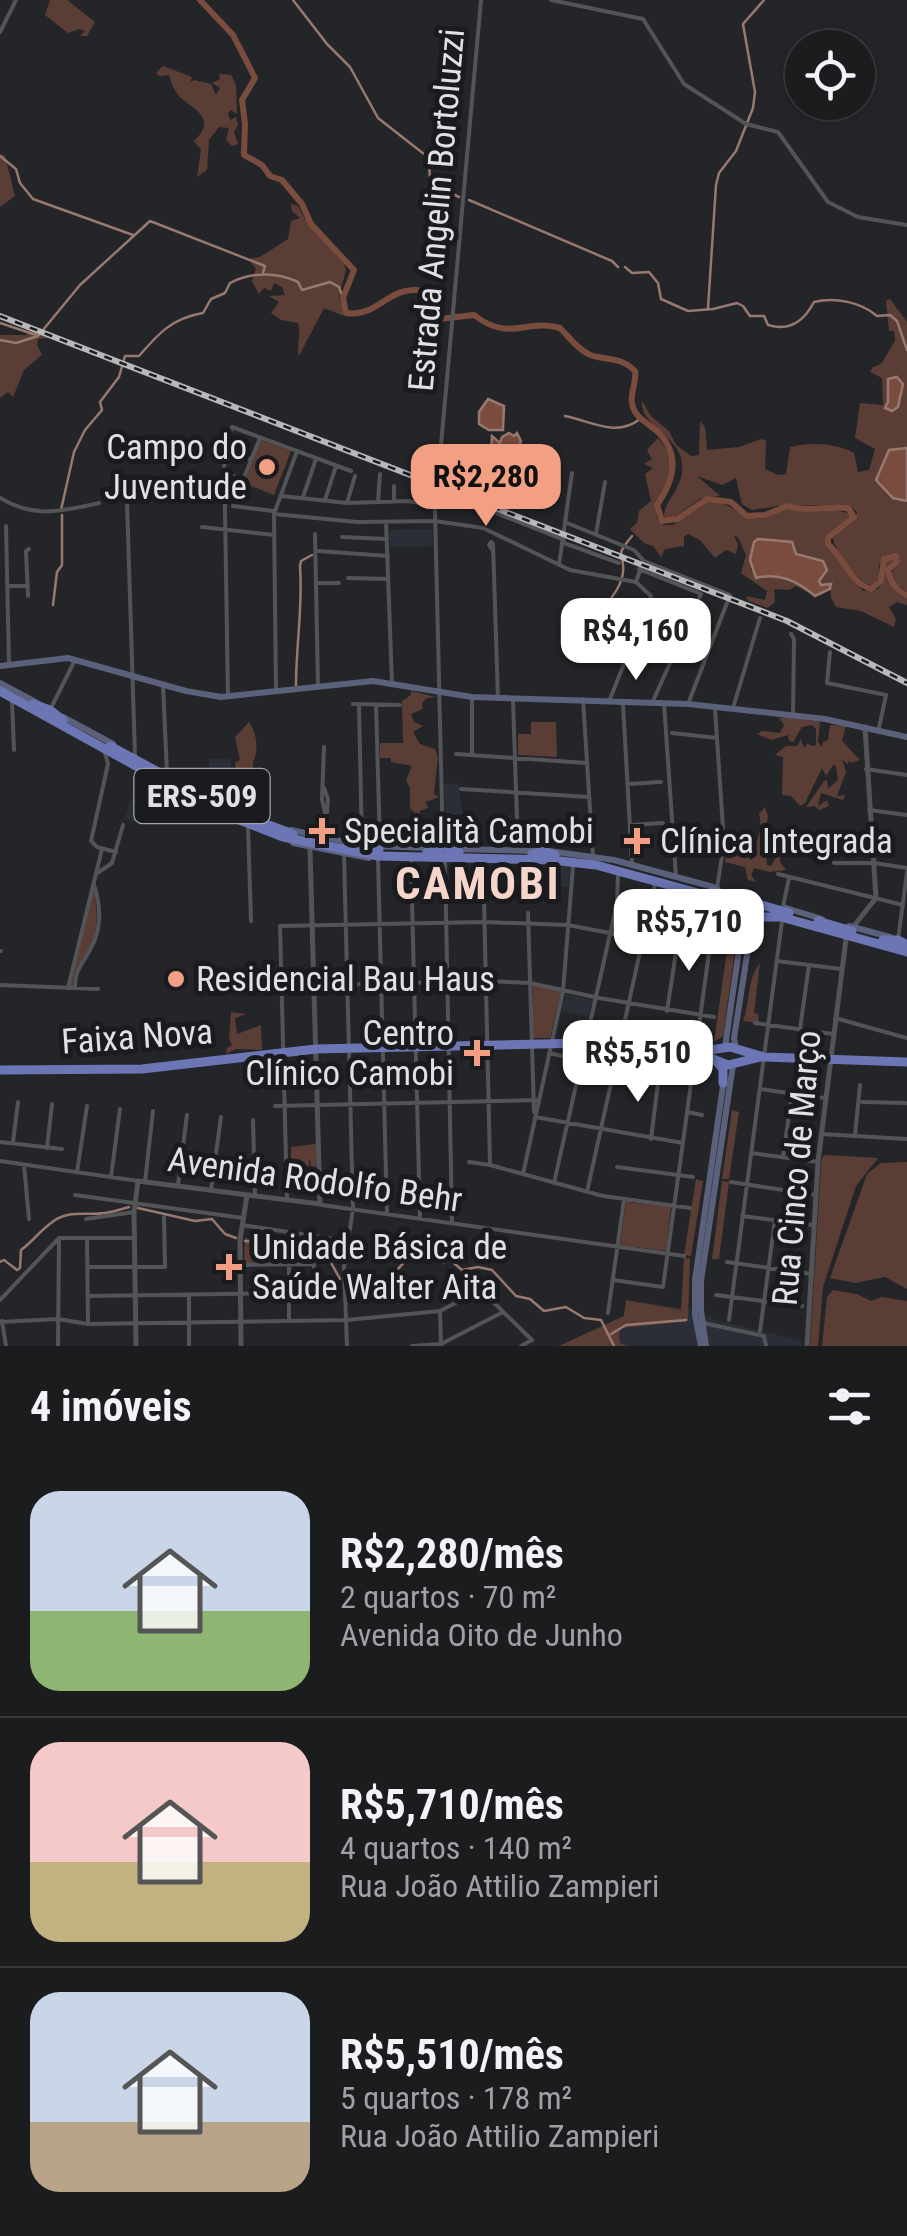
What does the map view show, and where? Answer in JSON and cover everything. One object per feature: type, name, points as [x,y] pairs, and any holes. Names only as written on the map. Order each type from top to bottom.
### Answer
[{"type":"highway","name":"ERS-509","points":[[0,689],[177,790]]},
{"type":"highway","name":"ERS-509","points":[[32,707],[50,710],[63,720]]},
{"type":"highway","name":"ERS-509","points":[[32,707],[42,718]]},
{"type":"highway","name":"ERS-509","points":[[32,707],[63,720],[283,840]]},
{"type":"highway","name":"ERS-509","points":[[73,734],[88,734]]},
{"type":"highway","name":"ERS-509","points":[[157,782],[345,851],[459,852]]},
{"type":"highway","name":"ERS-509","points":[[264,831],[379,852]]},
{"type":"highway","name":"ERS-509","points":[[427,852],[443,848],[506,858],[556,855],[612,863],[695,886],[753,916],[781,916],[906,947]]},
{"type":"highway","name":"ERS-509","points":[[532,854],[543,850],[556,855]]},
{"type":"highway","name":"ERS-509","points":[[345,851],[562,861],[604,867],[716,898],[752,903],[862,940],[906,947]]},
{"type":"highway","name":"ERS-509","points":[[604,867],[618,875],[636,875]]},
{"type":"highway","name":"ERS-509","points":[[695,886],[717,888],[728,900]]},
{"type":"highway","points":[[752,903],[744,908],[753,916]]},
{"type":"highway","name":"Faixa Nova","points":[[0,1070],[142,1069],[316,1049],[531,1044],[550,1048],[585,1043],[696,1052],[730,1048],[763,1057],[907,1062]]},
{"type":"highway","points":[[723,1063],[720,1054],[730,1048],[738,1056],[735,1064]]},
{"type":"highway","points":[[696,1052],[720,1064],[723,1083]]},
{"type":"highway","name":"Faixa Nova","points":[[696,1052],[735,1064],[763,1057]]},
{"type":"main road","points":[[3,666],[63,658],[200,694],[228,697],[373,681],[498,699],[610,699],[714,706],[793,715],[907,737]]},
{"type":"main road","name":"ERS-509","points":[[0,689],[50,710],[136,756],[228,811]]},
{"type":"main road","name":"ERS-509","points":[[0,689],[12,702],[248,828],[283,840],[318,843]]},
{"type":"main road","name":"ERS-509","points":[[379,852],[443,848],[573,866],[716,901],[728,900]]},
{"type":"main road","name":"ERS-509","points":[[379,852],[412,861],[445,862],[506,858],[543,850],[593,856],[717,888],[784,908],[843,932],[906,947]]},
{"type":"main road","points":[[730,1048],[753,916]]},
{"type":"main road","name":"ERS-509","points":[[753,916],[906,947]]},
{"type":"main road","points":[[703,1346],[696,1315],[695,1280],[723,1063]]},
{"type":"main road","points":[[703,1346],[702,1281],[730,1072],[735,1064]]},
{"type":"street","points":[[0,32],[16,0]]},
{"type":"street","name":"Estrada Angelin Bortoluzzi","points":[[443,848],[435,521],[481,0]]},
{"type":"street","points":[[551,0],[643,20],[684,84],[749,125],[778,132],[828,202],[858,218],[907,224]]},
{"type":"street","points":[[228,697],[224,449],[232,427],[353,474],[347,503]]},
{"type":"street","points":[[224,473],[243,480],[260,438]]},
{"type":"street","points":[[224,449],[251,459]]},
{"type":"street","points":[[276,692],[274,513],[303,454]]},
{"type":"street","points":[[303,498],[316,459]]},
{"type":"street","points":[[325,501],[336,466]]},
{"type":"street","points":[[378,502],[380,474]]},
{"type":"street","points":[[559,566],[572,474]]},
{"type":"street","points":[[596,534],[605,482]]},
{"type":"street","points":[[421,483],[619,564]]},
{"type":"street","points":[[394,486],[394,501]]},
{"type":"street","points":[[282,496],[436,506]]},
{"type":"street","points":[[0,498],[30,512],[59,513],[99,503]]},
{"type":"street","points":[[127,502],[136,756]]},
{"type":"street","points":[[234,506],[386,522],[435,521],[492,532],[559,566],[590,576],[636,582],[651,596],[610,699]]},
{"type":"street","points":[[386,522],[392,684]]},
{"type":"street","points":[[567,523],[634,550],[644,561],[732,597],[688,704]]},
{"type":"street","points":[[3,666],[8,586],[6,526]]},
{"type":"street","points":[[202,527],[274,535]]},
{"type":"street","points":[[315,534],[318,687]]},
{"type":"street","points":[[342,537],[387,539]]},
{"type":"street","points":[[28,596],[25,563],[29,548]]},
{"type":"street","points":[[316,550],[388,556]]},
{"type":"street","points":[[493,552],[498,699]]},
{"type":"street","points":[[636,582],[644,561]]},
{"type":"street","points":[[640,569],[701,594],[653,702]]},
{"type":"street","points":[[348,578],[388,579]]},
{"type":"street","points":[[317,583],[339,583]]},
{"type":"street","points":[[8,586],[28,586]]},
{"type":"street","points":[[733,708],[760,618]]},
{"type":"street","points":[[791,634],[793,715]]},
{"type":"street","points":[[830,652],[827,683],[886,695],[879,730]]},
{"type":"street","points":[[50,710],[76,660]]},
{"type":"street","points":[[164,685],[167,774]]},
{"type":"street","points":[[472,697],[472,755]]},
{"type":"street","points":[[583,699],[593,856]]},
{"type":"street","points":[[506,858],[516,792],[513,700]]},
{"type":"street","points":[[622,700],[632,864]]},
{"type":"street","points":[[12,702],[14,750]]},
{"type":"street","points":[[664,703],[676,877]]},
{"type":"street","points":[[362,849],[356,704],[400,705]]},
{"type":"street","points":[[376,705],[387,1214]]},
{"type":"street","points":[[714,706],[724,844],[717,888]]},
{"type":"street","points":[[843,932],[876,898],[865,727]]},
{"type":"street","points":[[672,733],[717,738]]},
{"type":"street","points":[[320,1204],[312,926],[318,843],[325,813],[324,746]]},
{"type":"street","points":[[104,753],[108,764],[91,838],[95,846],[116,852]]},
{"type":"street","points":[[456,754],[587,763]]},
{"type":"street","points":[[108,764],[117,760]]},
{"type":"street","points":[[866,769],[907,775]]},
{"type":"street","points":[[627,784],[661,782]]},
{"type":"street","points":[[461,790],[590,796]]},
{"type":"street","points":[[870,810],[907,815]]},
{"type":"street","points":[[630,825],[662,823]]},
{"type":"street","points":[[96,874],[112,863],[124,825]]},
{"type":"street","points":[[248,828],[251,921]]},
{"type":"street","points":[[72,988],[102,849]]},
{"type":"street","points":[[345,851],[353,1209],[344,1267],[348,1346]]},
{"type":"street","points":[[412,861],[420,1218]]},
{"type":"street","points":[[445,862],[452,1223]]},
{"type":"street","points":[[834,863],[874,863],[907,870],[903,905],[906,947]]},
{"type":"street","points":[[536,1100],[564,991],[573,866]]},
{"type":"street","points":[[778,874],[903,905]]},
{"type":"street","points":[[554,1182],[610,934],[618,875]]},
{"type":"street","points":[[784,908],[789,877]]},
{"type":"street","points":[[72,988],[77,968],[91,948],[100,911],[93,884]]},
{"type":"street","points":[[587,1192],[655,884]]},
{"type":"street","points":[[667,1011],[685,892]]},
{"type":"street","points":[[484,899],[490,1164]]},
{"type":"street","points":[[612,1280],[663,1288],[716,901]]},
{"type":"street","points":[[523,1174],[536,1100],[528,913]]},
{"type":"street","points":[[728,1320],[782,920]]},
{"type":"street","points":[[288,1200],[280,926],[484,922],[568,925],[709,952]]},
{"type":"street","name":"Rua Cinco de Março","points":[[807,1344],[818,1162],[842,970],[843,932]]},
{"type":"street","points":[[777,960],[842,970]]},
{"type":"street","points":[[800,1029],[808,965]]},
{"type":"street","points":[[280,986],[530,983],[714,1017]]},
{"type":"street","points":[[0,985],[98,989]]},
{"type":"street","points":[[835,1018],[907,1038]]},
{"type":"street","points":[[755,1023],[832,1034]]},
{"type":"street","points":[[550,1048],[581,1062],[692,1080]]},
{"type":"street","points":[[651,1139],[659,1075]]},
{"type":"street","points":[[854,1136],[860,1085]]},
{"type":"street","points":[[760,1089],[825,1098]]},
{"type":"street","points":[[782,1157],[792,1094]]},
{"type":"street","points":[[275,1106],[536,1100]]},
{"type":"street","points":[[13,1143],[18,1102]]},
{"type":"street","points":[[860,1102],[907,1103]]},
{"type":"street","points":[[47,1148],[52,1104]]},
{"type":"street","points":[[77,1172],[87,1106]]},
{"type":"street","points":[[111,1177],[120,1109]]},
{"type":"street","points":[[136,1346],[134,1202],[154,1111]]},
{"type":"street","points":[[687,1112],[702,1114]]},
{"type":"street","points":[[178,1186],[187,1115]]},
{"type":"street","points":[[211,1190],[222,1117]]},
{"type":"street","points":[[535,1117],[683,1144]]},
{"type":"street","points":[[241,1346],[240,1265],[243,1222],[251,1196],[253,1120]]},
{"type":"street","points":[[821,1134],[907,1138]]},
{"type":"street","points":[[0,1142],[62,1150]]},
{"type":"street","points":[[751,1153],[818,1162]]},
{"type":"street","name":"Avenida Rodolfo Behr","points":[[0,1161],[684,1256]]},
{"type":"street","points":[[469,1162],[490,1164],[624,1200],[690,1208]]},
{"type":"street","points":[[24,1165],[29,1219]]},
{"type":"street","points":[[617,1167],[694,1177]]},
{"type":"street","points":[[731,1182],[816,1195]]},
{"type":"street","points":[[74,1195],[134,1202],[348,1241]]},
{"type":"street","points":[[608,1313],[624,1200]]},
{"type":"street","points":[[86,1219],[134,1212]]},
{"type":"street","points":[[742,1216],[814,1226]]},
{"type":"street","points":[[88,1268],[164,1267],[164,1217]]},
{"type":"street","points":[[766,1346],[762,1333],[763,1301],[775,1220]]},
{"type":"street","points":[[0,1300],[59,1238],[134,1238]]},
{"type":"street","points":[[58,1346],[59,1238]]},
{"type":"street","points":[[87,1238],[88,1324]]},
{"type":"street","points":[[727,1262],[812,1274]]},
{"type":"street","points":[[289,1264],[289,1321]]},
{"type":"street","points":[[240,1265],[314,1264],[314,1298],[309,1298]]},
{"type":"street","points":[[6,1346],[1,1322],[346,1320],[440,1310],[480,1290],[532,1340],[520,1346]]},
{"type":"street","points":[[88,1296],[289,1293]]},
{"type":"street","points":[[189,1294],[189,1346]]},
{"type":"street","points":[[716,1295],[802,1306]]},
{"type":"street","points":[[440,1310],[441,1345]]},
{"type":"street","points":[[412,1346],[441,1345],[503,1312]]},
{"type":"street","points":[[702,1323],[762,1333]]},
{"type":"shaded area","points":[[50,0],[67,0],[95,22],[87,36],[80,36],[85,31],[80,29],[68,33],[45,15]]},
{"type":"shaded area","points":[[163,66],[192,77],[190,83],[194,80],[211,84],[216,95],[220,88],[212,83],[220,79],[219,74],[231,75],[236,85],[237,114],[231,110],[228,113],[230,120],[236,117],[238,125],[234,132],[238,144],[232,146],[226,140],[229,128],[219,127],[209,140],[207,170],[197,177],[201,150],[194,141],[204,120],[178,95],[169,75],[156,73]]},
{"type":"shaded area","points":[[0,154],[5,156],[15,196],[0,207]]},
{"type":"shaded area","points":[[291,204],[298,206],[305,219],[341,256],[346,270],[339,296],[344,316],[324,308],[299,356],[298,323],[281,320],[271,313],[279,302],[269,296],[285,295],[282,287],[274,283],[271,291],[264,288],[259,294],[252,281],[256,269],[248,259],[260,257],[288,239],[291,221],[300,218]]},
{"type":"shaded area","points":[[890,299],[907,322],[907,448],[889,451],[876,480],[893,498],[907,501],[907,592],[896,584],[892,572],[900,563],[898,554],[885,555],[879,565],[880,579],[873,586],[854,573],[843,559],[833,538],[856,519],[857,512],[848,505],[783,505],[752,510],[742,504],[736,478],[722,485],[697,476],[720,496],[701,498],[670,520],[664,517],[679,484],[681,458],[672,442],[646,417],[642,401],[651,416],[669,431],[676,445],[691,456],[699,455],[700,421],[705,427],[707,450],[766,441],[765,469],[778,475],[786,474],[790,447],[806,444],[847,450],[854,453],[858,472],[869,470],[875,449],[855,438],[860,403],[883,405],[882,378],[870,372],[881,364],[895,341],[894,331],[889,331],[886,301]]},
{"type":"shaded area","points":[[31,329],[48,338],[38,339],[42,355],[24,370],[13,397],[8,392],[0,398],[0,335],[26,335]]},
{"type":"shaded area","points":[[897,377],[903,384],[898,407],[892,411],[885,408],[888,379]]},
{"type":"shaded area","points":[[488,399],[504,406],[503,430],[489,430],[479,424],[479,412]]},
{"type":"shaded area","points":[[509,433],[517,433],[521,441],[509,461],[491,452],[492,436],[500,443]]},
{"type":"shaded area","points":[[658,438],[671,465],[669,480],[656,507],[657,518],[663,525],[673,525],[707,502],[756,518],[786,508],[853,515],[828,536],[827,546],[863,591],[878,589],[884,581],[886,561],[896,558],[887,569],[888,579],[907,598],[907,605],[897,602],[889,607],[896,619],[894,627],[861,611],[836,607],[830,585],[821,585],[819,581],[826,574],[826,565],[795,552],[782,540],[759,539],[751,551],[751,570],[800,583],[815,596],[796,586],[789,590],[774,589],[775,602],[768,608],[748,601],[746,596],[765,600],[767,591],[741,573],[746,555],[738,537],[734,536],[738,544],[736,554],[726,550],[715,558],[700,540],[688,534],[684,546],[665,549],[661,557],[630,529],[637,523],[639,511],[651,501],[645,474],[653,468],[644,464],[652,459],[647,450]]},
{"type":"shaded area","name":"Campo do Juventude","points":[[261,440],[291,451],[274,495],[244,483]]},
{"type":"shaded area","points":[[907,448],[907,501],[893,498],[876,480],[889,450]]},
{"type":"shaded area","points":[[432,529],[433,546],[390,547],[389,530]]},
{"type":"shaded area","points":[[758,539],[792,542],[796,554],[823,561],[827,570],[819,581],[821,585],[831,584],[830,589],[815,596],[787,579],[756,578],[750,560]]},
{"type":"shaded area","points":[[411,691],[436,697],[427,698],[423,709],[411,714],[414,722],[423,726],[413,732],[420,744],[435,749],[438,757],[434,794],[439,797],[426,802],[428,808],[420,811],[419,820],[437,821],[437,810],[439,826],[430,825],[426,833],[422,829],[416,844],[419,826],[412,822],[414,812],[406,780],[412,766],[380,758],[380,743],[403,743],[402,701]]},
{"type":"shaded area","points":[[779,718],[820,722],[818,742],[822,747],[828,740],[830,725],[846,726],[842,741],[860,760],[847,764],[842,759],[846,772],[837,796],[845,795],[843,800],[821,793],[818,806],[827,800],[829,806],[819,810],[806,807],[824,781],[827,780],[828,789],[838,780],[833,765],[826,776],[822,768],[800,806],[791,796],[782,795],[783,757],[775,755],[786,746],[797,746],[801,739],[804,748],[808,743],[816,745],[816,729],[812,725],[802,727],[793,742],[788,735],[771,740],[757,734],[780,733],[784,725]]},
{"type":"shaded area","points":[[249,722],[256,747],[252,811],[238,804],[235,763],[240,760],[235,737]]},
{"type":"shaded area","points":[[531,722],[556,722],[557,757],[518,755],[518,734],[531,734]]},
{"type":"shaded area","points":[[231,758],[232,805],[211,794],[209,759]]},
{"type":"shaded area","points":[[143,780],[152,784],[141,824],[125,818],[135,785]]},
{"type":"shaded area","points":[[458,783],[464,826],[446,824],[444,784]]},
{"type":"shaded area","points":[[765,807],[768,816],[764,838],[772,844],[766,849],[767,865],[771,866],[782,847],[780,862],[786,870],[754,868],[751,875],[756,882],[748,880],[745,867],[725,862],[726,854],[747,855],[751,860],[755,857],[759,814]]},
{"type":"shaded area","points":[[531,866],[570,867],[569,887],[546,886],[545,896],[534,896],[534,890],[530,890]]},
{"type":"shaded area","points":[[93,888],[95,933],[70,986]]},
{"type":"shaded area","points":[[732,915],[737,936],[723,1036],[714,1042]]},
{"type":"shaded area","points":[[760,963],[754,1013],[758,1014],[759,1023],[743,1021],[753,976]]},
{"type":"shaded area","points":[[533,985],[561,991],[550,1038],[533,1038]]},
{"type":"shaded area","points":[[566,994],[592,1000],[588,1017],[561,1011]]},
{"type":"shaded area","points":[[231,1012],[246,1014],[235,1018],[237,1034],[261,1025],[262,1050],[236,1049],[226,1054],[232,1045]]},
{"type":"shaded area","points":[[732,1110],[739,1112],[729,1179],[722,1179]]},
{"type":"shaded area","points":[[316,1144],[316,1167],[311,1166],[309,1157],[309,1166],[291,1167],[291,1147]]},
{"type":"shaded area","points":[[826,1155],[878,1158],[856,1186],[823,1287],[818,1346],[810,1346],[821,1165]]},
{"type":"shaded area","points":[[907,1162],[907,1289],[885,1277],[855,1283],[830,1278],[867,1174],[881,1163]]},
{"type":"shaded area","points":[[696,1179],[703,1181],[691,1256],[684,1255]]},
{"type":"shaded area","points":[[722,1181],[729,1182],[719,1259],[712,1259]]},
{"type":"shaded area","points":[[626,1202],[671,1207],[666,1251],[620,1245]]},
{"type":"shaded area","points":[[245,1238],[270,1244],[275,1241],[280,1247],[293,1243],[294,1250],[308,1251],[320,1260],[308,1263],[302,1256],[296,1262],[292,1254],[288,1255],[288,1262],[244,1263]]},
{"type":"shaded area","points":[[684,1257],[690,1259],[688,1321],[622,1328],[620,1343],[627,1346],[559,1346],[624,1316],[626,1300],[681,1310]]},
{"type":"shaded area","points":[[833,1290],[871,1301],[882,1297],[907,1301],[907,1346],[822,1346],[827,1297]]},
{"type":"shaded area","points":[[626,1300],[701,1311],[704,1317],[801,1341],[801,1346],[559,1346],[624,1316]]},
{"type":"waterway","points":[[200,0],[233,35],[255,78],[242,100],[244,155],[262,165],[270,176],[282,180],[302,204],[311,224],[354,270],[343,298],[346,313],[367,311],[392,296],[412,290],[424,291],[439,319],[474,315],[508,329],[560,328],[592,356],[622,362],[635,371],[633,408],[665,441],[672,459],[670,478],[657,505],[662,521],[677,519],[707,499],[731,502],[747,516],[765,515],[787,506],[848,508],[854,517],[828,538],[828,544],[852,576],[871,589],[881,581],[884,559],[896,556],[897,562],[888,570],[889,574],[897,588],[907,595]]},
{"type":"waterway","points":[[293,0],[350,67],[378,118],[429,158],[430,183],[459,197]]},
{"type":"waterway","points":[[708,308],[716,185],[719,173],[736,151],[753,108],[755,92],[743,24],[764,0]]},
{"type":"waterway","points":[[0,156],[16,169],[20,183],[33,199],[133,235]]},
{"type":"waterway","points":[[469,200],[612,261],[618,267]]},
{"type":"waterway","points":[[0,340],[16,343],[38,336],[80,285],[150,221],[265,266],[263,273]]},
{"type":"waterway","points":[[625,267],[632,273],[649,272],[658,283],[661,299],[688,311],[737,303],[750,316],[764,316],[768,325],[776,327],[796,323],[814,302],[856,304],[877,316],[890,315],[897,321],[907,350]]},
{"type":"waterway","points":[[61,510],[74,452],[85,430],[102,410],[100,402],[119,377],[125,356],[139,356],[167,328],[203,313],[211,299],[225,293],[230,283],[246,277],[281,276],[298,282],[302,290],[330,282],[339,287],[343,298]]},
{"type":"waterway","points":[[0,323],[36,335]]},
{"type":"waterway","points":[[565,416],[613,428],[640,419]]},
{"type":"waterway","points":[[53,605],[57,572],[62,565],[62,515]]},
{"type":"waterway","points":[[576,644],[619,586],[623,572],[621,552],[632,536]]},
{"type":"waterway","points":[[296,685],[300,566],[301,561],[312,555]]},
{"type":"waterway","points":[[0,1262],[4,1260],[17,1270],[20,1268],[21,1250],[57,1219],[129,1207]]},
{"type":"waterway","points":[[138,1208],[195,1221],[212,1219],[225,1234],[236,1238]]},
{"type":"waterway","points":[[245,1241],[280,1245],[311,1257],[324,1256],[340,1279]]},
{"type":"waterway","points":[[347,1278],[361,1292],[379,1295],[386,1291],[384,1284],[413,1256],[443,1263],[449,1259],[462,1270],[492,1270],[516,1296],[530,1299],[544,1311],[566,1307],[584,1318],[601,1320],[614,1346]]},
{"type":"waterway","points":[[611,1334],[626,1325],[686,1320]]},
{"type":"railway","points":[[0,316],[787,621],[907,683]]},
{"type":"place","name":"Campo do Juventude","points":[[267,467]]},
{"type":"place","name":"Specialità Camobi","points":[[322,831]]},
{"type":"place","name":"Clínica Integrada","points":[[637,841]]},
{"type":"place","name":"Residencial Bau Haus","points":[[176,979]]},
{"type":"place","name":"Centro Clínico Camobi","points":[[477,1053]]},
{"type":"place","name":"Unidade Básica de Saúde Walter Aita","points":[[229,1267]]},
{"type":"district","name":"CAMOBI","points":[[478,883]]}]
